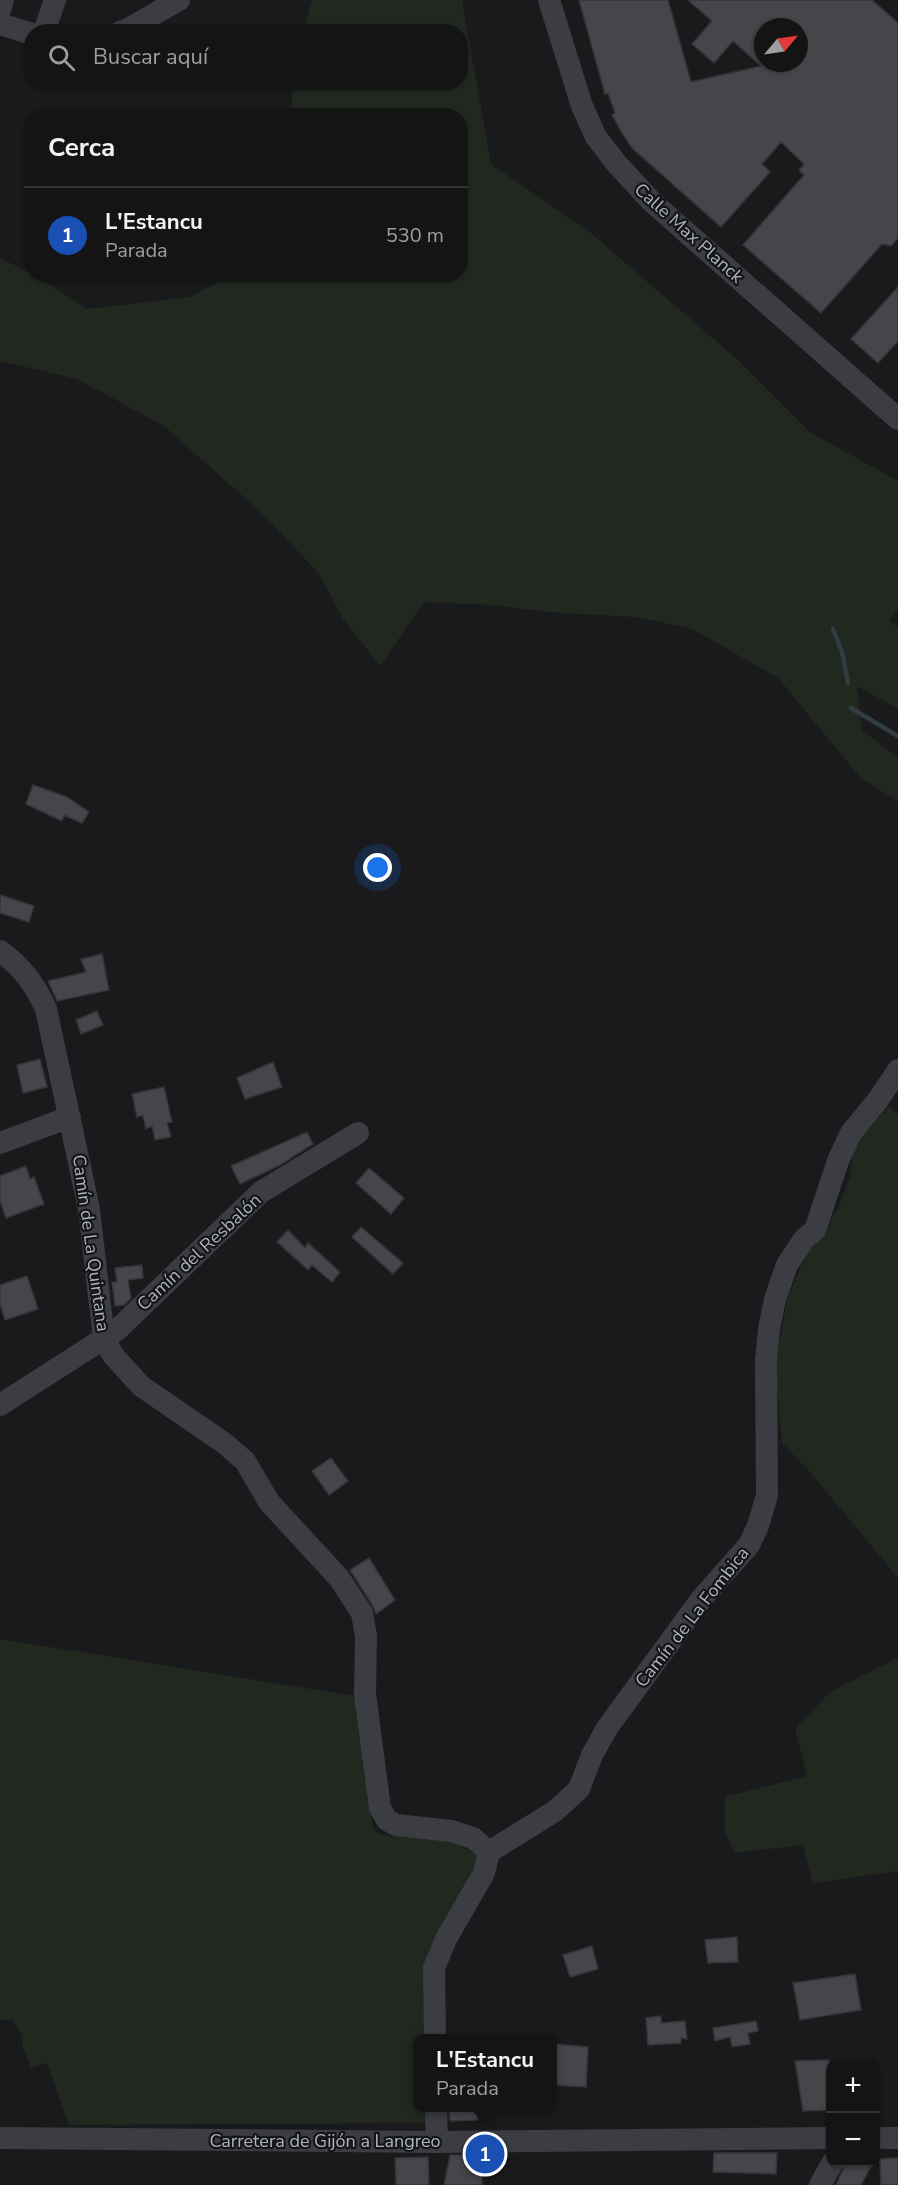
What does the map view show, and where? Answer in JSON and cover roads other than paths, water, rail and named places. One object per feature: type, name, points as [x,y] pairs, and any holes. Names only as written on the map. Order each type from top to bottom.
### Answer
[{"type":"street","points":[[0,10],[3,0]]},
{"type":"street","points":[[47,24],[55,0]]},
{"type":"street","points":[[137,24],[179,0]]},
{"type":"street","name":"Calle Max Planck","points":[[549,0],[582,106],[596,137],[617,164],[652,202],[898,419]]},
{"type":"street","points":[[0,24],[24,32]]},
{"type":"street","name":"Camín de La Quintana","points":[[0,951],[26,972],[39,992],[46,1009],[89,1209],[104,1339],[113,1355],[141,1386],[224,1443],[245,1461],[269,1502],[339,1578],[362,1612],[366,1636],[367,1712],[380,1808],[387,1820],[396,1825],[451,1831],[473,1838],[489,1852]]},
{"type":"street","name":"Camín de La Fombica","points":[[489,1852],[555,1811],[579,1789],[592,1755],[607,1728],[702,1598],[749,1545],[758,1526],[767,1495],[765,1360],[775,1299],[787,1265],[804,1239],[815,1230],[838,1161],[851,1133],[878,1100],[898,1070]]},
{"type":"street","points":[[0,1143],[70,1117]]},
{"type":"street","name":"Camín del Resbalón","points":[[0,1405],[117,1330],[261,1192],[358,1133]]},
{"type":"street","points":[[435,2034],[434,1968],[446,1939],[484,1873],[489,1852]]},
{"type":"street","points":[[436,2112],[437,2142]]},
{"type":"street","name":"Carretera de Gijón a Langreo","points":[[0,2138],[437,2142],[826,2138]]},
{"type":"street","points":[[880,2138],[898,2138]]},
{"type":"street","points":[[820,2185],[831,2167]]},
{"type":"waterway","points":[[833,629],[842,652],[848,683]]},
{"type":"waterway","points":[[851,708],[898,736]]},
{"type":"place","name":"L'Estancu","points":[[485,2154]]}]
